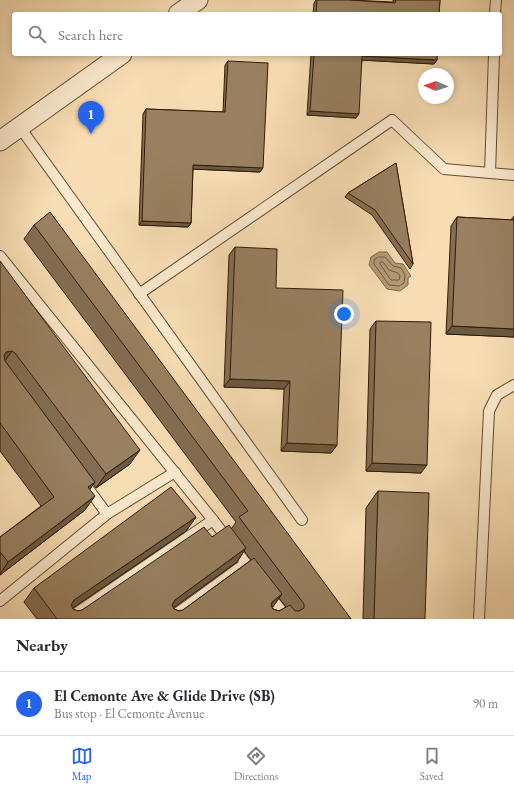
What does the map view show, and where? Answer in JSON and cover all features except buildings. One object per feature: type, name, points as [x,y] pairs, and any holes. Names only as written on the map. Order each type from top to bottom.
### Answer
[{"type":"street","points":[[181,12],[198,0]]},
{"type":"street","points":[[0,141],[119,56]]},
{"type":"lane","points":[[495,12],[496,0]]},
{"type":"lane","points":[[490,173],[494,56]]},
{"type":"lane","points":[[139,294],[392,120],[444,168],[514,175]]},
{"type":"lane","points":[[19,126],[302,520]]},
{"type":"lane","points":[[0,256],[214,520],[261,583],[278,612],[288,619]]},
{"type":"lane","points":[[479,619],[489,411],[497,395],[514,385]]},
{"type":"lane","points":[[0,601],[107,514],[175,472]]},
{"type":"lane","points":[[79,477],[107,514]]},
{"type":"lane","points":[[68,619],[214,520]]},
{"type":"lane","points":[[169,619],[246,563]]},
{"type":"water","points":[[379,252],[387,252],[395,263],[403,264],[411,276],[408,278],[408,285],[400,291],[387,289],[369,265],[371,257]]},
{"type":"place","name":"El Cemonte Ave & Glide Drive (SB)","points":[[91,134]]}]
